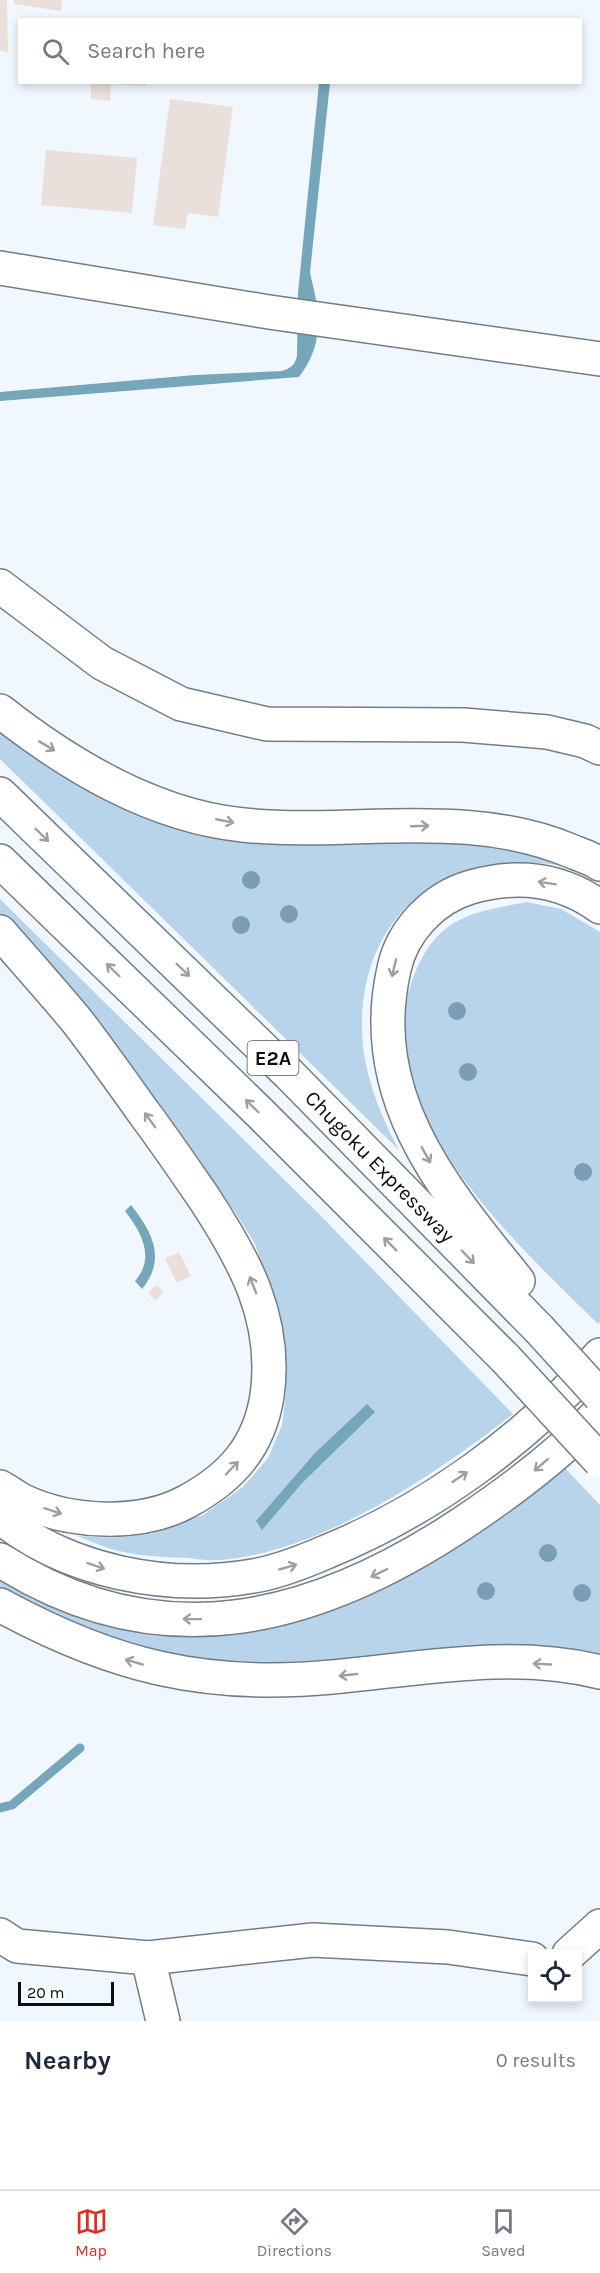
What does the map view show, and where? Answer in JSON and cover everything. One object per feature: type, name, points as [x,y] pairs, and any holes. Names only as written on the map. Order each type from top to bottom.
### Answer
[{"type":"main road","points":[[0,268],[269,312],[600,359]]},
{"type":"main road","points":[[0,586],[102,663],[181,704],[267,724],[463,724],[547,732],[585,741],[600,748]]},
{"type":"main road","points":[[0,711],[36,739],[91,773],[141,798],[188,814],[242,825],[293,828],[434,825],[479,828],[518,833],[558,845],[600,864]]},
{"type":"main road","name":"Chugoku Expressway","points":[[0,794],[544,1324],[600,1396]]},
{"type":"main road","name":"E2A","points":[[0,861],[258,1112],[506,1359],[600,1461]]},
{"type":"main road","points":[[600,907],[560,885],[525,879],[490,882],[461,890],[434,905],[413,926],[397,953],[390,985],[387,1021],[390,1059],[399,1094],[416,1138],[442,1184],[544,1324],[600,1373]]},
{"type":"main road","points":[[0,932],[77,1021],[172,1151],[223,1227],[245,1265],[260,1303],[269,1340],[270,1377],[265,1411],[253,1443],[233,1469],[207,1491],[178,1506],[144,1517],[107,1520],[67,1515],[23,1501],[0,1487]]},
{"type":"main road","points":[[2,1517],[39,1542],[75,1559],[115,1572],[161,1579],[206,1581],[254,1576],[300,1563],[354,1541],[418,1506],[474,1468],[521,1432],[566,1391],[600,1355]]},
{"type":"main road","points":[[0,1560],[46,1586],[83,1601],[121,1612],[162,1618],[200,1619],[243,1617],[280,1610],[319,1599],[405,1560],[493,1503],[534,1472],[600,1412]]},
{"type":"main road","points":[[0,1605],[35,1624],[134,1663],[181,1674],[228,1680],[331,1677],[454,1664],[504,1662],[549,1664],[600,1672]]},
{"type":"main road","points":[[574,1949],[600,1926]]},
{"type":"main road","points":[[0,1935],[17,1946],[148,1958],[313,1940],[448,1947],[528,1958]]},
{"type":"main road","points":[[148,1958],[163,2021]]},
{"type":"shaded area","points":[[319,84],[330,84],[310,272],[317,306],[317,338],[310,358],[299,377],[0,401],[0,392],[288,369],[297,356],[298,293]]},
{"type":"shaded area","points":[[0,730],[100,796],[404,841],[493,843],[578,869],[537,863],[498,864],[462,873],[430,888],[403,911],[382,940],[368,976],[362,1036],[372,1087],[399,1150],[0,759]]},
{"type":"shaded area","points":[[0,899],[320,1215],[513,1414],[448,1462],[412,1485],[336,1527],[297,1543],[257,1554],[215,1560],[130,1553],[111,1549],[77,1536],[112,1538],[152,1534],[203,1515],[243,1487],[268,1458],[282,1425],[286,1392],[284,1346],[273,1295],[255,1244],[237,1215],[124,1057],[0,913]]},
{"type":"shaded area","points":[[527,902],[561,909],[600,932],[600,1322],[598,1324],[528,1255],[458,1170],[430,1125],[411,1077],[404,1029],[412,981],[431,944],[443,931],[470,915]]},
{"type":"shaded area","points":[[131,1205],[145,1225],[154,1246],[154,1267],[142,1289],[135,1281],[145,1263],[144,1245],[125,1211]]},
{"type":"shaded area","points":[[367,1404],[375,1412],[302,1483],[262,1530],[256,1521],[315,1453]]},
{"type":"shaded area","points":[[565,1468],[600,1505],[600,1656],[385,1656],[251,1664],[195,1663],[119,1645],[38,1608],[0,1586],[0,1578],[184,1631],[439,1556],[505,1514]]},
{"type":"building","points":[[0,0],[7,0],[8,53],[0,50]]},
{"type":"building","points":[[14,0],[62,0],[61,11],[14,4]]},
{"type":"building","points":[[91,84],[111,84],[110,101],[91,99]]},
{"type":"building","points":[[112,84],[146,84],[146,86]]},
{"type":"building","points":[[170,99],[233,107],[218,217],[188,213],[185,229],[153,225]]},
{"type":"building","points":[[46,150],[137,158],[132,213],[41,205]]},
{"type":"building","points":[[179,1252],[191,1276],[177,1283],[165,1259]]},
{"type":"building","points":[[157,1285],[164,1292],[155,1301],[148,1293]]},
{"type":"waterway","points":[[0,1808],[12,1805],[80,1748]]}]
